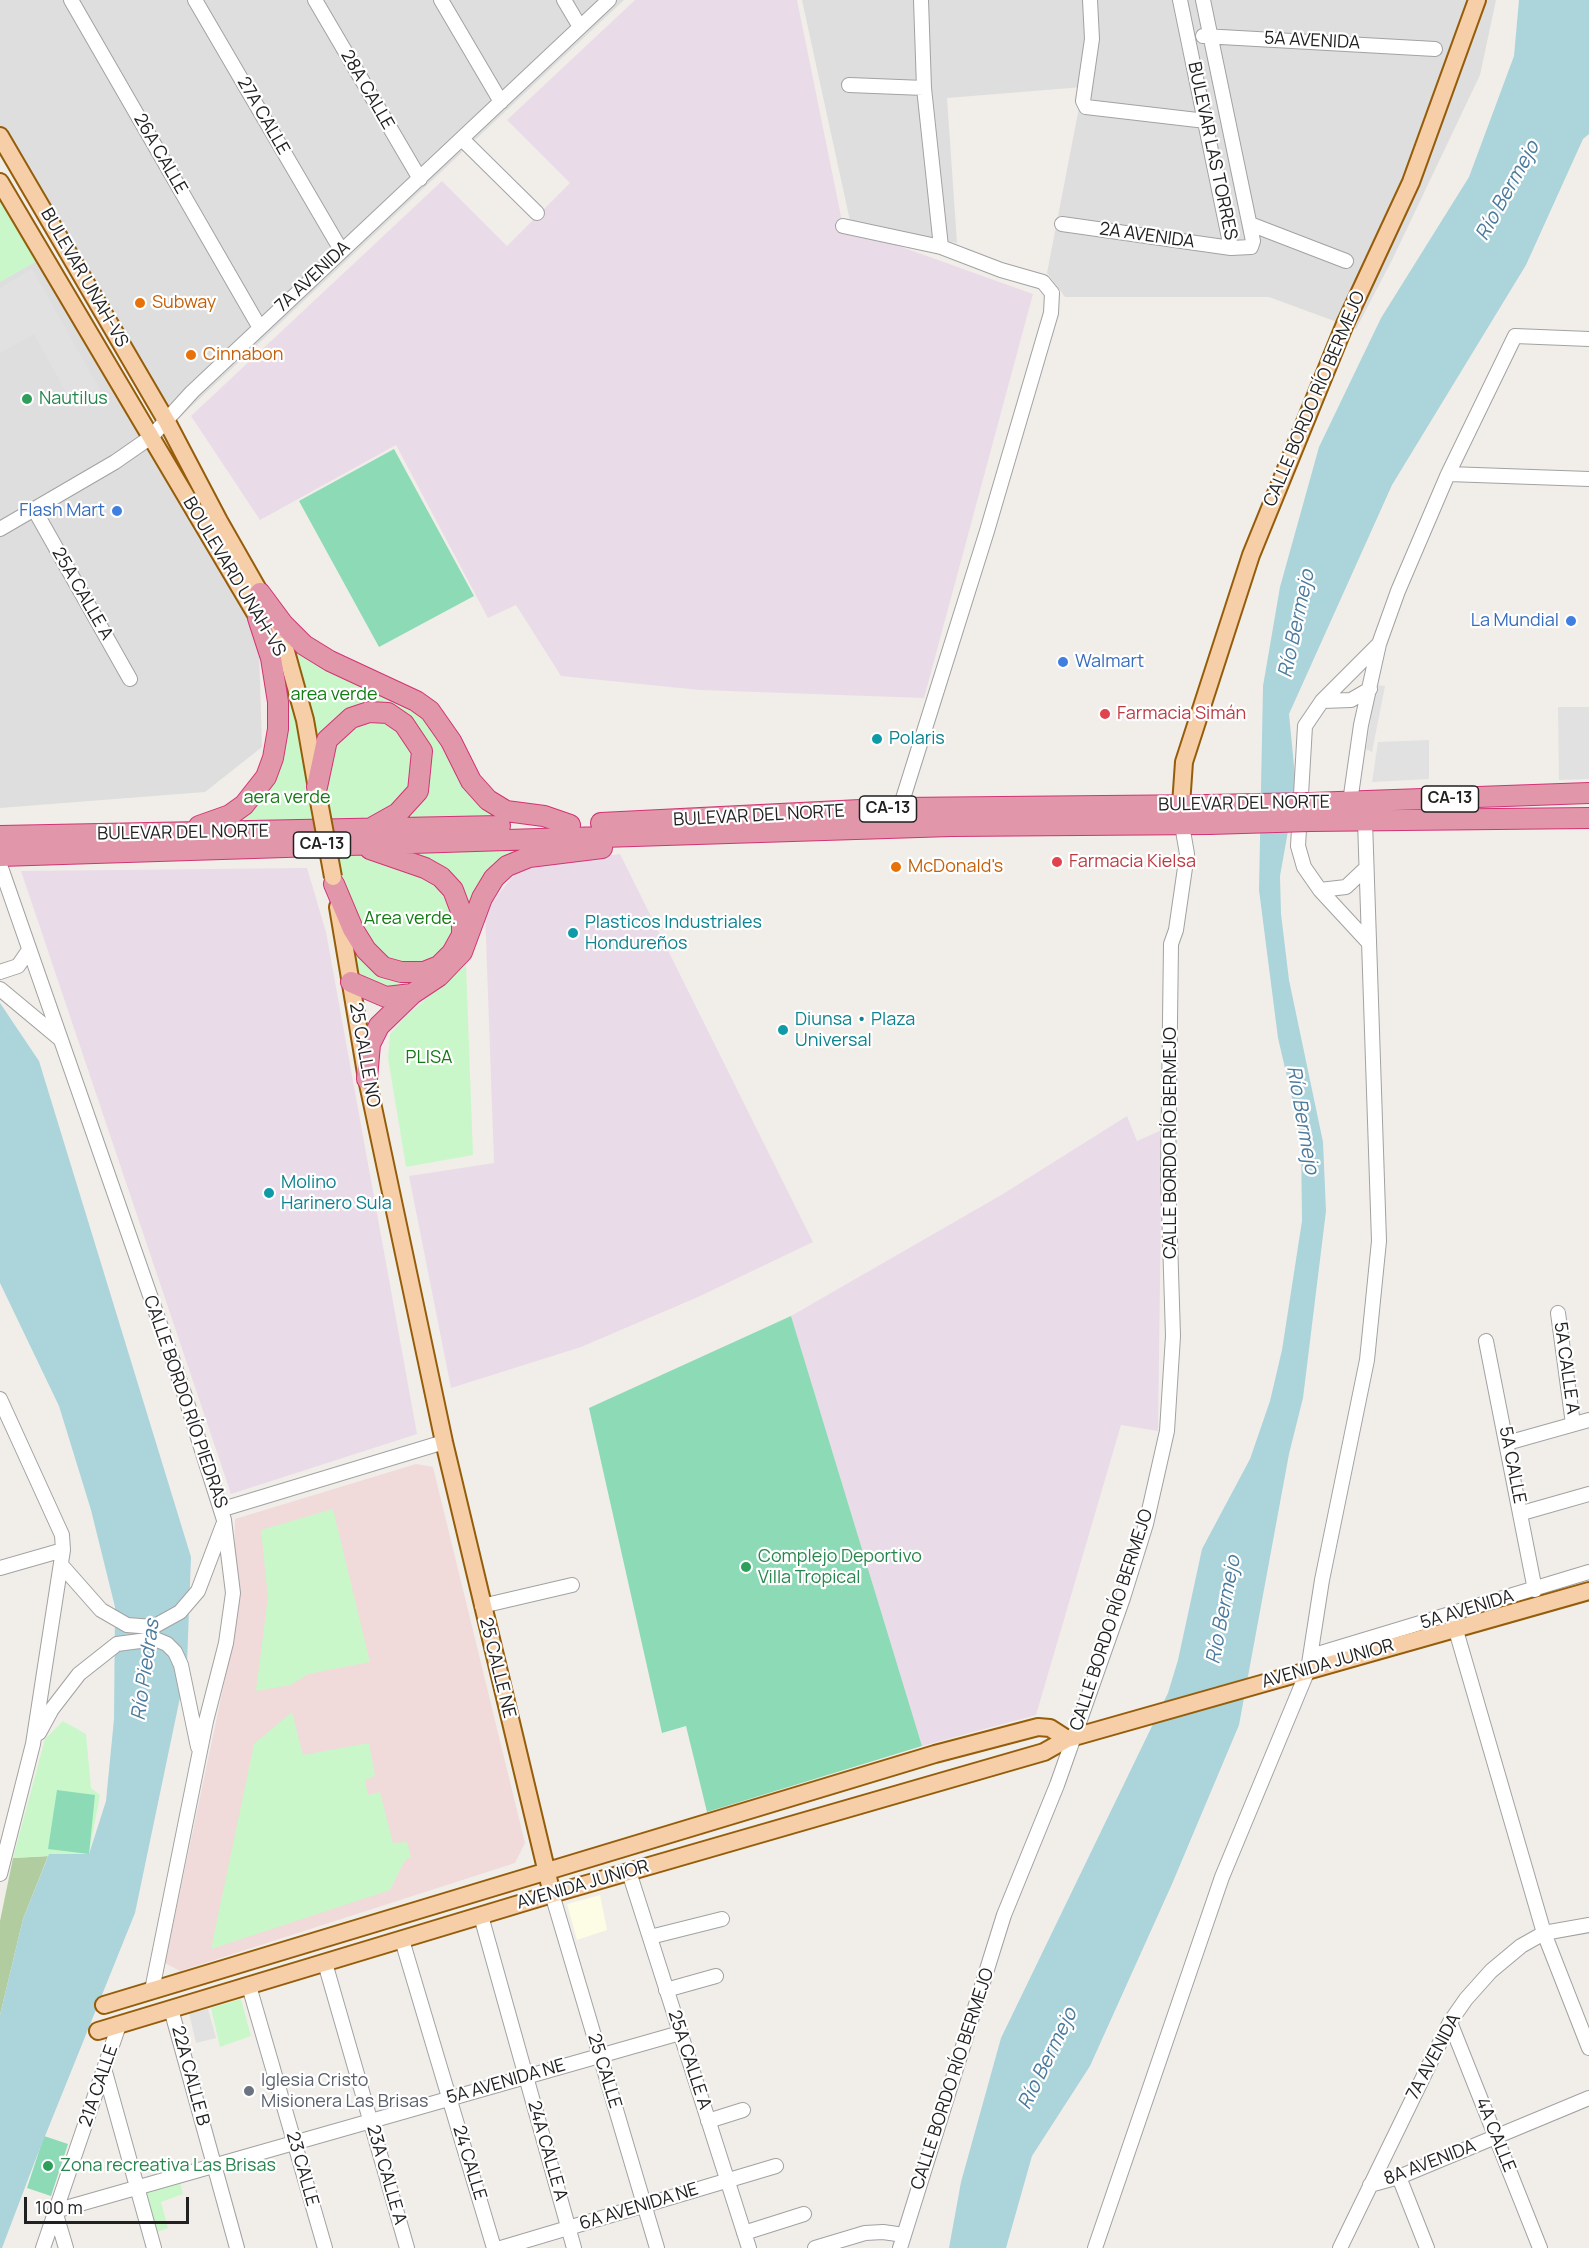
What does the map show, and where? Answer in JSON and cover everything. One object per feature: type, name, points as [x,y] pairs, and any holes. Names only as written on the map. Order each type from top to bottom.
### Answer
[{"type":"highway","points":[[260,593],[283,624],[304,645],[330,661],[416,701],[430,711],[451,741],[471,781],[488,801],[506,811],[544,816],[570,825]]},
{"type":"highway","points":[[171,833],[211,823],[230,814],[244,805],[266,777],[275,748],[278,702],[271,658],[258,618]]},
{"type":"highway","points":[[317,792],[327,740],[351,718],[369,712],[388,713],[404,723],[422,752],[418,791],[398,813],[370,829]]},
{"type":"highway","name":"BULEVAR DEL NORTE","points":[[1311,812],[1350,802],[1589,793]]},
{"type":"highway","name":"BULEVAR DEL NORTE","points":[[0,836],[570,825],[900,808],[1181,815],[1311,812],[1365,821],[1589,818]]},
{"type":"highway","name":"BULEVAR DEL NORTE","points":[[0,856],[951,826],[1181,815]]},
{"type":"highway","points":[[367,1079],[370,1044],[379,1026],[412,994],[439,976],[462,952],[482,898],[494,878],[507,866],[530,857],[604,848],[645,835]]},
{"type":"highway","points":[[334,881],[353,929],[366,951],[383,967],[401,972],[424,972],[439,966],[452,953],[462,935],[462,914],[453,890],[441,877],[404,859],[353,844]]},
{"type":"highway","points":[[351,982],[386,997],[412,994]]},
{"type":"main road","name":"CALLE BORDO RÍO BERMEJO","points":[[1181,815],[1184,762],[1251,555],[1345,324],[1411,182],[1477,0]]},
{"type":"main road","name":"BULEVAR UNAH-VS","points":[[0,136],[167,422]]},
{"type":"main road","points":[[0,160],[18,165]]},
{"type":"main road","name":"BULEVAR UNAH-VS","points":[[0,182],[151,438]]},
{"type":"main road","name":"BOULEVARD UNAH-VS","points":[[167,422],[260,593],[285,648],[289,667]]},
{"type":"main road","name":"BOULEVARD UNAH-VS","points":[[151,438],[289,667]]},
{"type":"main road","name":"25 CALLE NO","points":[[289,667],[304,720],[367,1079],[444,1442]]},
{"type":"main road","name":"25 CALLE NE","points":[[444,1442],[552,1894]]},
{"type":"main road","name":"AVENIDA JUNIOR","points":[[98,2031],[552,1894],[1044,1752],[1076,1737],[1290,1675],[1310,1663],[1589,1591]]},
{"type":"main road","name":"AVENIDA JUNIOR","points":[[104,2005],[546,1870],[1026,1729],[1050,1728],[1076,1737]]},
{"type":"street","name":"26A CALLE","points":[[71,0],[260,328]]},
{"type":"street","name":"27A CALLE","points":[[195,0],[341,250]]},
{"type":"street","name":"28A CALLE","points":[[315,0],[420,179]]},
{"type":"street","points":[[441,0],[501,102]]},
{"type":"street","points":[[564,0],[577,21]]},
{"type":"street","name":"7A AVENIDA","points":[[0,529],[130,453],[151,438],[192,392],[501,102],[577,21],[609,0]]},
{"type":"street","points":[[921,0],[924,88],[941,248]]},
{"type":"street","points":[[1090,0],[1092,39],[1083,104],[1086,107],[1206,121]]},
{"type":"street","name":"BULEVAR LAS TORRES","points":[[1180,0],[1231,248],[1251,247],[1254,242],[1203,0]]},
{"type":"street","name":"5A AVENIDA","points":[[1189,38],[1210,36],[1435,49]]},
{"type":"street","points":[[849,85],[924,88]]},
{"type":"street","points":[[462,139],[537,213]]},
{"type":"street","name":"2A AVENIDA","points":[[1062,224],[1231,248]]},
{"type":"street","points":[[1250,224],[1346,261]]},
{"type":"street","points":[[843,226],[941,248],[1001,270],[1043,282],[1052,293],[1051,313],[987,531],[900,808]]},
{"type":"street","points":[[1350,802],[1361,725],[1379,644],[1398,591],[1448,474],[1515,336],[1589,339]]},
{"type":"street","points":[[1448,474],[1589,480]]},
{"type":"street","name":"25A CALLE A","points":[[33,509],[130,679]]},
{"type":"street","points":[[1369,943],[1320,890],[1304,867],[1298,846],[1305,726],[1322,700],[1379,644]]},
{"type":"street","points":[[1346,678],[1356,677],[1370,687]]},
{"type":"street","points":[[1322,700],[1358,697],[1370,687]]},
{"type":"street","points":[[1343,700],[1355,711],[1361,725]]},
{"type":"street","name":"CALLE BORDO RÍO BERMEJO","points":[[902,2242],[1007,1907],[1076,1737],[1146,1524],[1167,1431],[1173,1336],[1168,1176],[1171,944],[1176,930],[1187,854],[1181,815]]},
{"type":"street","points":[[1095,2248],[1222,1877],[1310,1663],[1322,1580],[1367,1360],[1379,1241],[1365,821]]},
{"type":"street","name":"CALLE BORDO RÍO PIEDRAS","points":[[0,865],[223,1514],[232,1593],[226,1643],[199,1752],[152,1990]]},
{"type":"street","points":[[1320,890],[1346,887],[1365,869]]},
{"type":"street","points":[[0,972],[18,966],[29,950]]},
{"type":"street","points":[[0,989],[60,1039]]},
{"type":"street","name":"5A CALLE A","points":[[1558,1313],[1574,1424]]},
{"type":"street","name":"5A CALLE","points":[[1486,1341],[1522,1513],[1535,1590]]},
{"type":"street","points":[[0,1399],[58,1527],[63,1550],[63,1567],[33,1744],[0,1874]]},
{"type":"street","points":[[1508,1443],[1589,1420]]},
{"type":"street","points":[[63,1567],[101,1610],[127,1626],[153,1627],[180,1612],[198,1591],[212,1554],[223,1514],[444,1442]]},
{"type":"street","points":[[1522,1513],[1589,1494]]},
{"type":"street","points":[[0,1568],[63,1550]]},
{"type":"street","name":"5A AVENIDA","points":[[1310,1663],[1589,1572]]},
{"type":"street","points":[[482,1606],[572,1585]]},
{"type":"street","points":[[1455,1627],[1544,1934],[1589,2048]]},
{"type":"street","points":[[33,1744],[52,1709],[79,1674],[117,1644],[155,1639],[167,1644],[175,1652],[186,1682],[199,1752]]},
{"type":"street","name":"25A CALLE A","points":[[629,1872],[749,2248]]},
{"type":"street","name":"25 CALLE","points":[[552,1894],[657,2248]]},
{"type":"street","name":"24A CALLE A","points":[[481,1916],[574,2248]]},
{"type":"street","points":[[650,1937],[722,1919]]},
{"type":"street","name":"7A AVENIDA","points":[[1340,2248],[1450,2022],[1491,1971],[1521,1946],[1544,1934],[1589,1925]]},
{"type":"street","name":"24 CALLE","points":[[402,1940],[494,2248]]},
{"type":"street","name":"23A CALLE A","points":[[325,1963],[407,2248]]},
{"type":"street","points":[[666,1990],[716,1976]]},
{"type":"street","name":"23 CALLE","points":[[249,1986],[325,2248]]},
{"type":"street","name":"22A CALLE B","points":[[171,2009],[237,2248]]},
{"type":"street","name":"4A CALLE","points":[[1450,2022],[1540,2248]]},
{"type":"street","name":"21A CALLE","points":[[43,2248],[105,2072],[119,2025]]},
{"type":"street","name":"5A AVENIDA NE","points":[[55,2211],[680,2032]]},
{"type":"street","points":[[105,2072],[154,2248]]},
{"type":"street","name":"8A AVENIDA","points":[[1370,2185],[1399,2177],[1589,2098]]},
{"type":"street","points":[[708,2121],[743,2110]]},
{"type":"street","name":"6A AVENIDA NE","points":[[501,2248],[776,2166]]},
{"type":"street","points":[[1399,2177],[1427,2248]]},
{"type":"street","points":[[55,2211],[66,2248]]},
{"type":"street","points":[[744,2233],[804,2214]]},
{"type":"street","points":[[815,2248],[874,2231],[902,2242]]},
{"type":"shaded area","points":[[0,0],[624,0],[176,421],[165,412],[0,128]]},
{"type":"shaded area","points":[[635,0],[797,0],[843,226],[1033,294],[924,698],[700,690],[561,676],[516,605],[488,618],[396,445],[260,520],[191,416],[442,181],[507,246],[570,183],[507,120]]},
{"type":"shaded area","points":[[802,0],[1496,0],[1480,75],[1393,258],[1356,329],[1269,297],[1065,297],[1047,273],[1083,87],[947,98],[957,243],[850,221]]},
{"type":"shaded area","points":[[0,180],[258,618],[262,747],[205,792],[0,808]]},
{"type":"shaded area","points":[[32,269],[102,393],[75,409],[34,334],[0,353],[0,288]]},
{"type":"shaded area","points":[[1376,685],[1385,686],[1372,752],[1366,749]]},
{"type":"shaded area","points":[[1558,707],[1589,707],[1589,779],[1559,780]]},
{"type":"shaded area","points":[[1429,740],[1429,779],[1372,782],[1378,742]]},
{"type":"shaded area","points":[[620,854],[813,1242],[698,1297],[581,1347],[451,1388],[409,1176],[494,1163],[485,911],[518,870]]},
{"type":"shaded area","name":"Molino Harinero Sula","points":[[307,868],[326,932],[417,1434],[231,1494],[21,871]]},
{"type":"shaded area","points":[[1127,1116],[1137,1141],[1162,1130],[1158,1431],[1121,1425],[1036,1715],[922,1746],[791,1316],[1003,1194]]},
{"type":"shaded area","points":[[416,1464],[433,1467],[525,1843],[515,1863],[180,1971],[165,1963],[232,1646],[235,1519]]},
{"type":"shaded area","points":[[600,1895],[607,1930],[577,1940],[567,1904]]},
{"type":"shaded area","points":[[208,2009],[216,2038],[196,2043],[189,2013]]},
{"type":"green space","points":[[0,182],[44,257],[0,282]]},
{"type":"green space","points":[[394,449],[474,596],[379,647],[299,501]]},
{"type":"green space","name":"area verde","points":[[291,641],[430,718],[468,785],[530,818],[395,821],[427,752],[366,708],[317,752],[308,696]]},
{"type":"green space","name":"aera verde","points":[[278,665],[296,716],[315,822],[225,822],[268,786]]},
{"type":"green space","name":"area verde","points":[[386,718],[416,750],[413,788],[373,822],[331,821],[323,777],[326,757],[353,722]]},
{"type":"green space","points":[[593,844],[502,864],[469,926],[456,886],[393,853]]},
{"type":"green space","name":"Area verde.","points":[[338,855],[360,855],[401,865],[449,893],[457,932],[438,959],[400,967],[369,946],[343,893]]},
{"type":"green space","points":[[349,930],[363,954],[423,976],[410,990],[387,993],[357,981]]},
{"type":"green space","name":"PLISA","points":[[466,965],[473,1155],[406,1167],[388,1058],[390,1034],[407,1015]]},
{"type":"green space","name":"Complejo Deportivo Villa Tropical","points":[[791,1316],[922,1746],[707,1812],[686,1726],[662,1733],[589,1408]]},
{"type":"green space","points":[[333,1509],[370,1662],[308,1674],[291,1685],[256,1691],[268,1597],[261,1530]]},
{"type":"green space","points":[[292,1712],[303,1755],[369,1743],[375,1776],[365,1780],[368,1795],[380,1792],[393,1843],[407,1842],[411,1857],[405,1860],[390,1890],[211,1949],[254,1744]]},
{"type":"green space","points":[[63,1721],[86,1734],[91,1788],[100,1795],[89,1854],[13,1858],[45,1739]]},
{"type":"green space","points":[[57,1790],[95,1795],[89,1854],[48,1849]]},
{"type":"green space","points":[[48,1856],[23,1919],[0,2015],[0,1921],[13,1858]]},
{"type":"green space","points":[[241,1999],[251,2036],[220,2047],[211,2008]]},
{"type":"green space","points":[[44,2136],[68,2144],[51,2196],[27,2188]]},
{"type":"green space","points":[[180,2182],[183,2194],[161,2202],[168,2228],[152,2234],[140,2193]]},
{"type":"water","name":"Río Bermejo","points":[[1519,0],[1589,0],[1589,134],[1583,139],[1526,265],[1392,485],[1289,714],[1296,786],[1280,876],[1281,914],[1289,980],[1323,1142],[1326,1211],[1303,1398],[1289,1454],[1239,1725],[1172,1884],[1090,2066],[1032,2156],[1006,2248],[949,2248],[961,2182],[1001,2038],[1168,1693],[1178,1660],[1202,1549],[1250,1459],[1270,1401],[1282,1350],[1302,1221],[1301,1137],[1278,1038],[1259,890],[1263,686],[1280,587],[1319,447],[1381,318],[1469,177],[1514,56]]},
{"type":"water","name":"Río Piedras","points":[[0,1003],[39,1061],[191,1557],[187,1664],[135,1913],[2,2248],[0,2248],[0,2015],[23,1919],[49,1854],[89,1854],[106,1801],[114,1719],[115,1607],[91,1510],[59,1406],[0,1283]]},
{"type":"place","name":"Subway","points":[[140,303]]},
{"type":"place","name":"Cinnabon","points":[[191,355]]},
{"type":"place","name":"Nautilus","points":[[27,399]]},
{"type":"place","name":"Flash Mart","points":[[117,511]]},
{"type":"place","name":"La Mundial","points":[[1571,621]]},
{"type":"place","name":"Walmart","points":[[1063,662]]},
{"type":"place","name":"Farmacia Simán","points":[[1105,714]]},
{"type":"place","name":"Polaris","points":[[877,739]]},
{"type":"place","name":"Farmacia Kielsa","points":[[1057,862]]},
{"type":"place","name":"McDonald's","points":[[896,867]]},
{"type":"place","name":"Plasticos Industriales Hondureños","points":[[573,933]]},
{"type":"place","name":"Diunsa • Plaza Universal","points":[[783,1030]]},
{"type":"place","name":"Molino Harinero Sula","points":[[269,1193]]},
{"type":"place","name":"Complejo Deportivo Villa Tropical","points":[[746,1567]]},
{"type":"place","name":"Iglesia Cristo Misionera Las Brisas","points":[[249,2091]]},
{"type":"place","name":"Zona recreativa Las Brisas","points":[[48,2166]]}]
